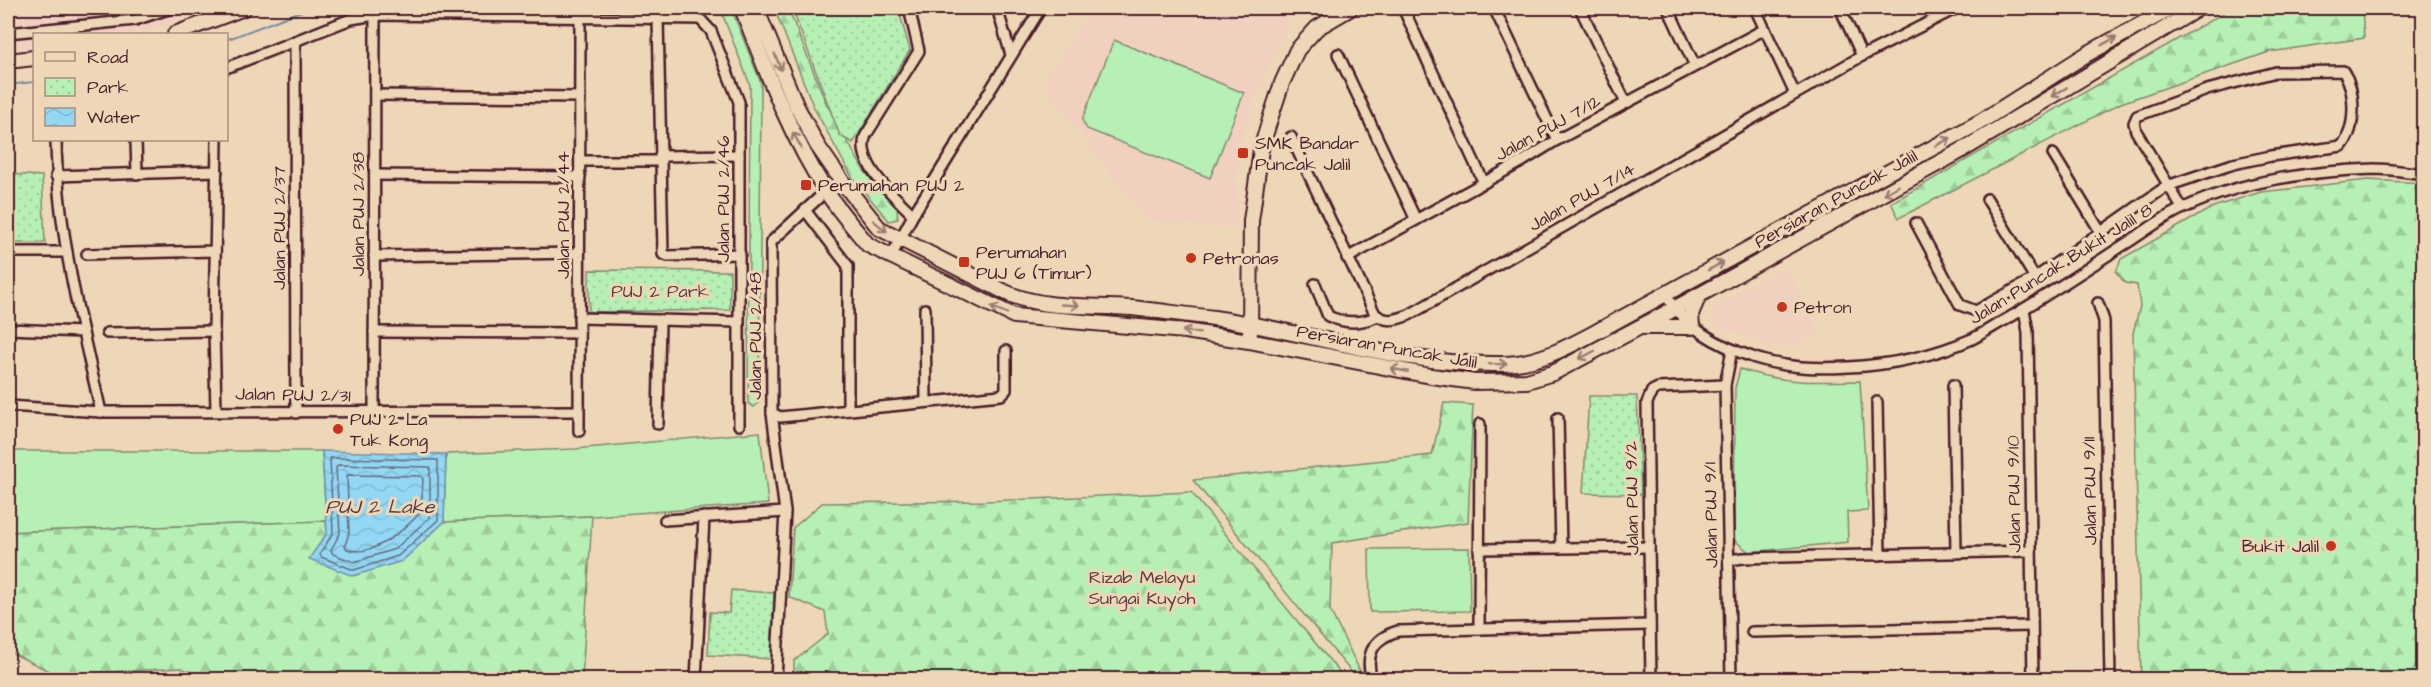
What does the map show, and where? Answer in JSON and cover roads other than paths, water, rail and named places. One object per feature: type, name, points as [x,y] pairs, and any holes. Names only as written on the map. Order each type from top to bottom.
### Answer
[{"type":"main road","points":[[182,33],[202,30],[244,8]]},
{"type":"main road","name":"Persiaran Puncak Jalil","points":[[741,8],[788,123],[826,191],[868,245],[1014,316],[1110,326],[1152,327],[1249,341],[1431,376],[1502,383],[1540,378],[1674,309],[1966,148],[2199,8]]},
{"type":"main road","name":"Persiaran Puncak Jalil","points":[[756,8],[796,105],[817,145],[879,228],[1025,302],[1132,308],[1225,320],[1391,355],[1455,363],[1503,364],[1529,362],[1547,357],[1980,122],[2087,54],[2171,8]]},
{"type":"main road","points":[[1249,341],[1252,297],[1251,220],[1261,149],[1282,83],[1297,50],[1317,28],[1351,8]]},
{"type":"main road","points":[[8,61],[33,58]]},
{"type":"main road","points":[[1639,327],[1692,327],[1691,314],[1699,295]]},
{"type":"main road","points":[[1225,320],[1240,313],[1252,297]]},
{"type":"main road","points":[[1252,297],[1259,316],[1275,330]]},
{"type":"street","points":[[8,33],[135,20],[171,8]]},
{"type":"street","points":[[909,8],[919,51],[866,135],[862,149],[866,161],[883,183],[913,215]]},
{"type":"street","points":[[997,8],[1011,55]]},
{"type":"street","points":[[892,255],[913,215],[1041,8]]},
{"type":"street","points":[[1403,8],[1484,183]]},
{"type":"street","points":[[1494,8],[1557,140]]},
{"type":"street","points":[[1580,8],[1626,103]]},
{"type":"street","points":[[1668,8],[1695,66]]},
{"type":"street","points":[[1755,8],[1795,94]]},
{"type":"street","points":[[1840,8],[1862,56]]},
{"type":"street","points":[[1933,8],[1938,18]]},
{"type":"street","name":"Jalan PUJ 7/14","points":[[1315,284],[1328,316],[1353,322],[1365,322],[1381,318],[1392,320],[1409,315],[1862,56],[1957,8]]},
{"type":"street","points":[[228,67],[351,19],[375,15],[580,19],[658,18],[663,254],[668,256],[740,254]]},
{"type":"street","name":"Jalan PUJ 2/38","points":[[374,412],[375,15]]},
{"type":"street","name":"Jalan PUJ 2/46","points":[[658,18],[700,19],[711,31],[739,97],[738,425]]},
{"type":"street","name":"Jalan PUJ 2/44","points":[[579,431],[580,19]]},
{"type":"street","name":"Jalan PUJ 7/12","points":[[1347,258],[1557,140],[1765,29]]},
{"type":"street","name":"Jalan PUJ 2/37","points":[[295,42],[296,413]]},
{"type":"street","points":[[1338,54],[1416,220]]},
{"type":"street","points":[[1916,223],[1960,305],[1976,311],[2035,278],[2167,186],[2233,164],[2342,146],[2349,135],[2351,107],[2351,86],[2343,71],[2282,71],[2208,90],[2137,116],[2134,127],[2167,186],[2182,208]]},
{"type":"street","points":[[375,95],[580,97]]},
{"type":"street","points":[[1291,137],[1347,258],[1375,314],[1381,318]]},
{"type":"street","points":[[56,141],[56,176],[67,252],[101,412]]},
{"type":"street","points":[[136,141],[137,174]]},
{"type":"street","points":[[216,410],[214,331],[217,141]]},
{"type":"street","points":[[2053,154],[2100,231]]},
{"type":"street","points":[[580,161],[739,155]]},
{"type":"street","name":"Jalan Puncak Bukit Jalil 8","points":[[1665,294],[1674,309],[1692,327],[1711,340],[1766,362],[1807,369],[1878,366],[1927,354],[1972,339],[2024,309],[2182,208],[2236,189],[2269,181],[2322,173],[2376,169],[2424,174]]},
{"type":"street","points":[[56,176],[217,171]]},
{"type":"street","points":[[375,175],[580,177]]},
{"type":"street","name":"Jalan PUJ 2/48","points":[[826,191],[771,243],[772,413],[780,417],[1001,395],[1005,393],[1006,351]]},
{"type":"street","points":[[1987,199],[2035,278]]},
{"type":"street","points":[[805,210],[848,266],[848,410]]},
{"type":"street","points":[[87,254],[215,251]]},
{"type":"street","points":[[8,252],[67,252]]},
{"type":"street","points":[[374,256],[579,253]]},
{"type":"street","name":"Jalan PUJ 9/11","points":[[2098,303],[2104,321],[2110,680]]},
{"type":"street","points":[[925,309],[926,402]]},
{"type":"street","name":"Jalan PUJ 9/10","points":[[2024,309],[2028,332],[2033,680]]},
{"type":"street","name":"Jalan PUJ 2/48","points":[[579,318],[737,322]]},
{"type":"street","points":[[658,424],[660,320]]},
{"type":"street","points":[[8,329],[83,332]]},
{"type":"street","points":[[107,333],[214,331]]},
{"type":"street","points":[[374,332],[579,333]]},
{"type":"street","name":"Jalan PUJ 9/1","points":[[1731,680],[1725,385],[1732,350]]},
{"type":"street","name":"Jalan PUJ 9/2","points":[[1651,680],[1647,403],[1652,391],[1664,387],[1725,385]]},
{"type":"street","points":[[1953,385],[1956,553]]},
{"type":"street","points":[[1877,402],[1880,555]]},
{"type":"street","name":"Jalan PUJ 2/31","points":[[8,405],[101,412],[578,411]]},
{"type":"street","points":[[772,413],[785,512],[776,680]]},
{"type":"street","points":[[1558,418],[1561,547]]},
{"type":"street","points":[[1479,424],[1479,630]]},
{"type":"street","points":[[665,520],[785,512]]},
{"type":"street","points":[[696,680],[704,517]]},
{"type":"street","points":[[1479,549],[1649,547]]},
{"type":"street","points":[[1729,560],[2031,551]]},
{"type":"street","points":[[1372,680],[1369,666],[1371,650],[1376,642],[1398,631],[1650,625]]},
{"type":"street","points":[[1752,632],[2032,626]]},
{"type":"water","name":"PUJ 2 Lake","points":[[322,451],[446,454],[444,522],[402,561],[353,576],[309,559],[327,533]]},
{"type":"waterway","points":[[228,39],[309,8]]},
{"type":"waterway","points":[[8,85],[33,82]]},
{"type":"place","name":"SMK Bandar Puncak Jalil","points":[[1243,153]]},
{"type":"place","name":"Perumahan PUJ 2","points":[[806,185]]},
{"type":"place","name":"Petronas","points":[[1191,258]]},
{"type":"place","name":"Perumahan PUJ 6 (Timur)","points":[[964,262]]},
{"type":"place","name":"Petron","points":[[1782,307]]},
{"type":"place","name":"PUJ 2 La Tuk Kong","points":[[338,429]]},
{"type":"place","name":"Bukit Jalil","points":[[2331,546]]},
{"type":"park label","name":"PUJ 2 Park","points":[[660,291]]},
{"type":"park label","name":"Rizab Melayu Sungai Kuyoh","points":[[1142,587]]}]
